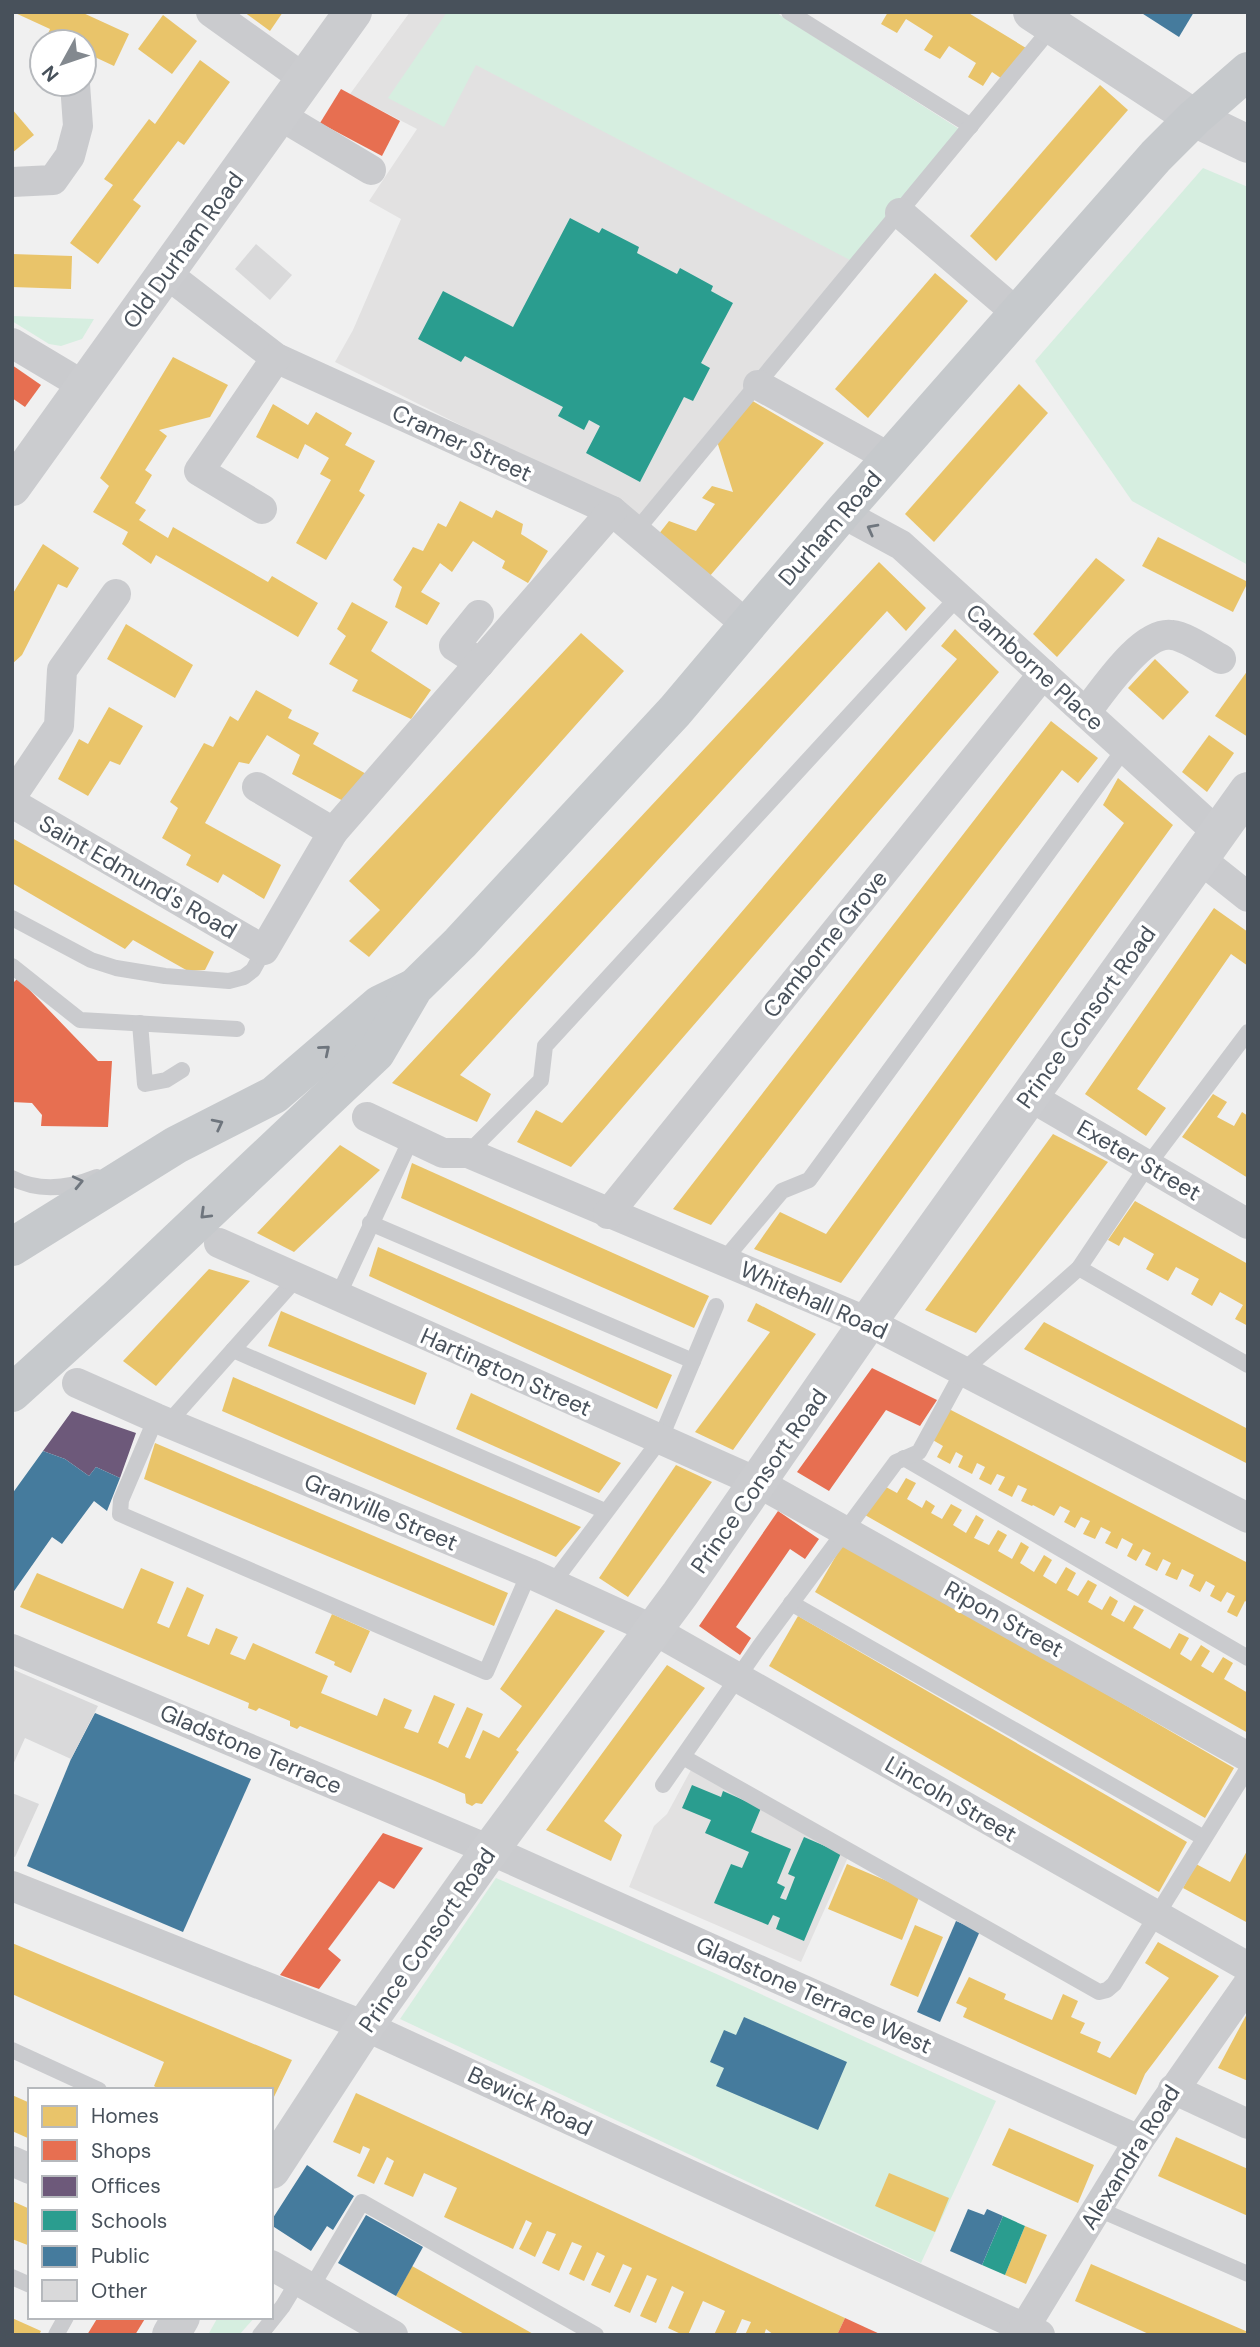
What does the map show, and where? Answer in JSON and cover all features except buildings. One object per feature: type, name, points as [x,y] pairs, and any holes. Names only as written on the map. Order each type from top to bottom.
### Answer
[{"type":"main road","name":"Durham Road","points":[[414,988],[460,943],[675,711],[842,513],[1156,156],[1194,118],[1248,71]]},
{"type":"main road","points":[[12,1247],[176,1145],[274,1095],[380,1004],[414,988]]},
{"type":"main road","points":[[18,1390],[376,1053],[414,988]]},
{"type":"street","points":[[211,12],[306,80]]},
{"type":"street","name":"Old Durham Road","points":[[12,488],[353,12]]},
{"type":"street","points":[[1042,19],[1194,118],[1248,144]]},
{"type":"street","points":[[12,182],[52,180],[70,156],[78,126],[76,98]]},
{"type":"street","points":[[279,115],[371,170]]},
{"type":"street","points":[[900,213],[1018,314]]},
{"type":"street","name":"Cramer Street","points":[[167,274],[276,358],[612,511],[747,625]]},
{"type":"street","points":[[12,343],[84,386]]},
{"type":"street","points":[[262,509],[199,471],[276,358]]},
{"type":"street","points":[[758,384],[890,458]]},
{"type":"street","points":[[264,950],[333,832],[612,511]]},
{"type":"street","name":"Camborne Place","points":[[842,513],[901,545],[1125,748],[1209,846],[1248,897]]},
{"type":"street","points":[[12,796],[59,726],[62,670],[116,594]]},
{"type":"street","points":[[479,615],[454,646],[480,663]]},
{"type":"street","points":[[1086,712],[1139,648],[1154,637],[1172,635],[1221,659]]},
{"type":"street","name":"Camborne Grove","points":[[608,1214],[1043,674]]},
{"type":"street","points":[[257,787],[333,832]]},
{"type":"street","name":"Prince Consort Road","points":[[273,2168],[365,2026],[490,1850],[654,1630],[759,1483],[868,1322],[1248,791]]},
{"type":"street","name":"Saint Edmund's Road","points":[[12,803],[264,950]]},
{"type":"street","name":"Exeter Street","points":[[1029,1096],[1248,1224]]},
{"type":"street","name":"Whitehall Road","points":[[367,1117],[443,1153],[468,1153],[868,1322],[1248,1518]]},
{"type":"street","name":"Hartington Street","points":[[219,1243],[254,1261],[759,1483]]},
{"type":"street","name":"Granville Street","points":[[77,1383],[541,1579],[654,1630]]},
{"type":"street","name":"Ripon Street","points":[[759,1483],[1248,1757]]},
{"type":"street","name":"Lincoln Street","points":[[654,1630],[1248,1967]]},
{"type":"street","name":"Gladstone Terrace","points":[[12,1649],[490,1850]]},
{"type":"street","name":"Gladstone Terrace West","points":[[490,1850],[1139,2140]]},
{"type":"street","name":"Bewick Road","points":[[12,1886],[365,2026],[1028,2332]]},
{"type":"street","name":"Alexandra Road","points":[[1028,2332],[1042,2294],[1139,2140],[1248,1984]]},
{"type":"street","points":[[1173,2089],[1248,2124]]},
{"type":"street","points":[[12,2161],[28,2168]]},
{"type":"street","points":[[273,2266],[393,2335]]},
{"type":"street","points":[[171,2335],[180,2319]]},
{"type":"lane","points":[[789,12],[971,126]]},
{"type":"lane","points":[[636,531],[971,126],[1042,19]]},
{"type":"lane","points":[[468,1153],[541,1080],[545,1046],[958,597]]},
{"type":"lane","points":[[724,1260],[782,1191],[809,1180],[1125,748]]},
{"type":"lane","points":[[12,918],[92,960],[116,968],[165,976],[229,981],[244,977],[253,970],[264,950]]},
{"type":"lane","points":[[12,966],[80,1020],[237,1029]]},
{"type":"lane","points":[[140,1023],[145,1084],[166,1080],[182,1070]]},
{"type":"lane","points":[[663,1785],[791,1603],[896,1462],[919,1452],[963,1371],[1079,1268],[1147,1165],[1240,1058],[1248,1032]]},
{"type":"lane","points":[[337,1297],[411,1139]]},
{"type":"lane","points":[[12,1178],[25,1185],[46,1187],[81,1183],[176,1145]]},
{"type":"lane","points":[[370,1223],[693,1362]]},
{"type":"lane","points":[[1079,1268],[1248,1365]]},
{"type":"lane","points":[[296,1279],[233,1350],[162,1421],[121,1500],[120,1514],[486,1672],[541,1579],[605,1511],[660,1440],[716,1306]]},
{"type":"lane","points":[[233,1350],[605,1511]]},
{"type":"lane","points":[[904,1458],[1248,1658]]},
{"type":"lane","points":[[791,1603],[1204,1838]]},
{"type":"lane","points":[[683,1757],[1099,1992],[1114,1984],[1248,1768]]},
{"type":"lane","points":[[12,2050],[95,2088]]},
{"type":"lane","points":[[273,2319],[305,2284],[362,2202],[596,2335]]},
{"type":"lane","points":[[1098,2208],[1248,2274]]},
{"type":"lane","points":[[12,2277],[28,2284]]},
{"type":"lane","points":[[56,2335],[65,2319]]},
{"type":"lane","points":[[260,2335],[273,2319]]},
{"type":"shaded area","points":[[410,12],[775,12],[959,129],[639,515],[335,362],[353,330],[401,219],[369,201],[417,129],[350,94]]},
{"type":"shaded area","points":[[692,1768],[849,1855],[801,1962],[629,1887],[654,1826],[667,1814]]},
{"type":"green space","points":[[447,12],[775,12],[959,129],[850,260],[476,65],[444,127],[388,98]]},
{"type":"green space","points":[[1203,168],[1248,187],[1248,565],[1132,501],[1035,361]]},
{"type":"green space","points":[[12,316],[94,319],[82,339],[61,346],[49,344],[12,321]]},
{"type":"green space","points":[[496,1878],[712,1972],[996,2101],[921,2263],[400,2019]]},
{"type":"green space","points":[[217,2319],[253,2319],[239,2335],[208,2335]]}]
